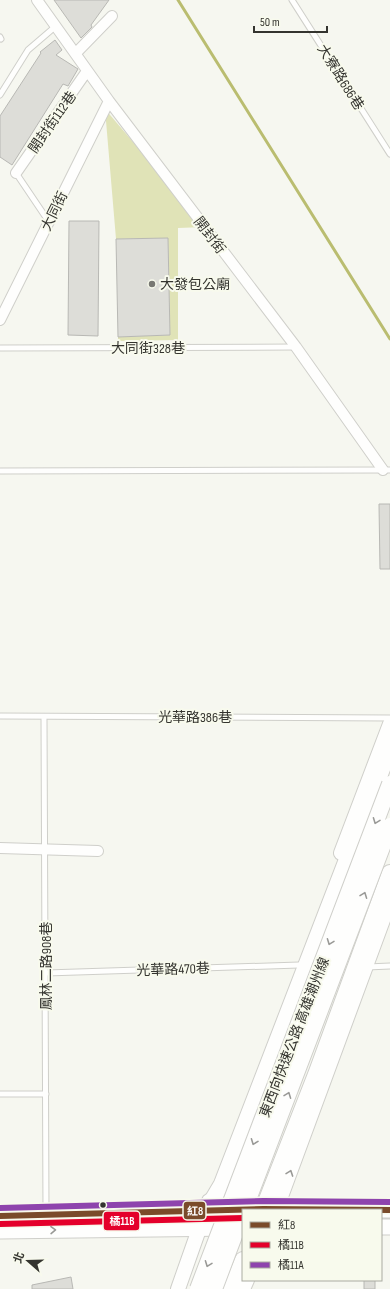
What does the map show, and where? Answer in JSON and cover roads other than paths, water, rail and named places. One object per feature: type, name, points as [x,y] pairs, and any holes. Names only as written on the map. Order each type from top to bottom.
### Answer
[{"type":"highway","points":[[206,1211],[222,1184],[390,748]]},
{"type":"highway","name":"東西向快速公路 高雄潮州線","points":[[198,1289],[390,784]]},
{"type":"highway","name":"東西向快速公路 高雄潮州線","points":[[244,1209],[390,826]]},
{"type":"highway","points":[[270,1209],[339,1012],[390,873]]},
{"type":"highway","name":"東西向快速公路 高雄潮州線","points":[[214,1289],[242,1214]]},
{"type":"highway","points":[[231,1289],[242,1262]]},
{"type":"main road","points":[[178,1289],[201,1229],[218,1175],[390,724]]},
{"type":"main road","points":[[270,1209],[366,967],[390,901]]},
{"type":"main road","points":[[0,1216],[242,1210]]},
{"type":"main road","points":[[0,1231],[242,1228]]},
{"type":"street","name":"開封街","points":[[42,2],[56,26],[109,102],[296,347],[386,470]]},
{"type":"street","points":[[76,53],[112,16]]},
{"type":"street","name":"開封街112巷","points":[[16,173],[88,71]]},
{"type":"street","name":"大同街","points":[[0,320],[109,102]]},
{"type":"street","points":[[0,848],[45,848],[98,851]]},
{"type":"lane","name":"大寮路686巷","points":[[292,0],[390,154]]},
{"type":"lane","points":[[0,95],[28,50],[56,26]]},
{"type":"lane","points":[[16,173],[49,222]]},
{"type":"lane","name":"大同街328巷","points":[[0,348],[296,347]]},
{"type":"lane","points":[[0,471],[386,470]]},
{"type":"lane","name":"光華路386巷","points":[[0,716],[390,718]]},
{"type":"lane","name":"鳳林二路908巷","points":[[44,717],[46,1215]]},
{"type":"lane","name":"光華路470巷","points":[[46,973],[299,965]]},
{"type":"lane","points":[[366,967],[390,966]]},
{"type":"lane","points":[[0,1094],[46,1094]]},
{"type":"waterway","points":[[178,0],[390,339]]},
{"type":"place","name":"大發包公廟","points":[[152,284]]}]
